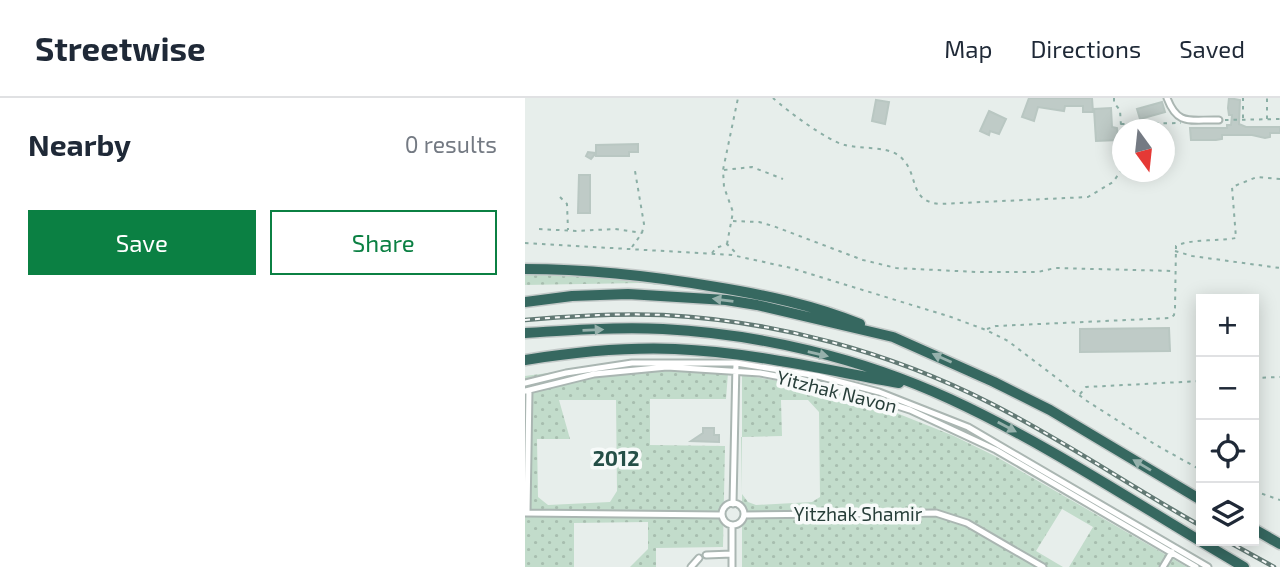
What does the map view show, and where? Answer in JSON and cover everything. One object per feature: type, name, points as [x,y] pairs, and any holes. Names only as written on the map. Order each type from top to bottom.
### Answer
[{"type":"highway","points":[[525,269],[614,272],[765,295],[848,319],[994,382],[1049,410],[1196,497]]},
{"type":"highway","points":[[525,302],[572,296],[628,294],[701,298],[757,305],[893,337]]},
{"type":"highway","points":[[525,333],[630,328],[724,335],[861,365],[923,387],[1040,445],[1244,567]]},
{"type":"highway","points":[[525,360],[580,352],[674,349],[752,358],[923,387]]},
{"type":"highway","points":[[1259,532],[1280,544]]},
{"type":"street","points":[[1167,98],[1172,112],[1183,119],[1219,120]]},
{"type":"street","name":"Yitzhak Navon","points":[[525,383],[566,373],[632,363],[736,363],[818,376],[879,392],[928,410],[1002,446],[1208,567]]},
{"type":"street","points":[[733,504],[736,363]]},
{"type":"street","name":"Yitzhak Navon","points":[[527,390],[581,377],[636,369],[678,367],[784,376],[834,387],[910,410],[996,450],[1196,567]]},
{"type":"street","points":[[527,390],[526,513],[722,515]]},
{"type":"street","points":[[733,504],[741,508],[744,514],[741,522],[732,525],[724,521],[722,515],[725,507],[733,504]]},
{"type":"street","name":"Yitzhak Shamir","points":[[744,514],[936,513],[967,523],[1043,567]]},
{"type":"street","points":[[732,525],[732,567]]},
{"type":"street","points":[[1163,567],[1172,552]]},
{"type":"street","points":[[706,555],[732,554]]},
{"type":"street","points":[[691,567],[699,558]]},
{"type":"path","points":[[727,244],[733,212],[724,187],[723,170],[738,98]]},
{"type":"path","points":[[773,98],[842,145],[894,152],[907,164],[917,195],[927,203],[1088,197],[1113,182]]},
{"type":"path","points":[[1114,98],[1114,103],[1120,110],[1121,119]]},
{"type":"path","points":[[1243,98],[1243,120]]},
{"type":"path","points":[[1267,98],[1267,120]]},
{"type":"path","points":[[1175,124],[1183,119]]},
{"type":"path","points":[[1219,120],[1280,120]]},
{"type":"path","points":[[723,170],[752,167],[783,179]]},
{"type":"path","points":[[631,248],[642,233],[643,214],[635,171]]},
{"type":"path","points":[[986,330],[996,326],[1171,318],[1175,309],[1176,246],[1182,242],[1236,238],[1232,187],[1257,177],[1280,179]]},
{"type":"path","points":[[560,197],[567,204],[568,231]]},
{"type":"path","points":[[733,221],[759,222],[773,226],[863,260],[896,268],[977,272],[1038,272],[1055,268],[1175,271]]},
{"type":"path","points":[[539,229],[615,229],[642,233]]},
{"type":"path","points":[[525,243],[738,256],[791,268],[986,330],[1008,341],[1080,395],[1163,450],[1196,467]]},
{"type":"path","points":[[711,254],[716,248],[727,244],[732,246],[738,256]]},
{"type":"path","points":[[1175,251],[1192,256],[1280,268]]},
{"type":"path","points":[[1259,378],[1280,377]]},
{"type":"path","points":[[1080,395],[1086,387],[1196,381]]},
{"type":"path","points":[[1259,493],[1280,500]]},
{"type":"green space","points":[[525,273],[614,276],[716,291],[641,283],[525,285]]},
{"type":"green space","points":[[617,364],[728,373],[726,399],[650,399],[650,445],[725,446],[723,547],[656,548],[656,567],[630,567],[648,549],[648,522],[574,523],[574,567],[525,567],[525,376]],"holes":[[[559,400],[616,400],[617,491],[610,502],[548,505],[538,497],[537,439],[570,439]]]},
{"type":"green space","points":[[742,375],[834,390],[954,436],[995,456],[1187,567],[1069,567],[1093,527],[1062,509],[1036,551],[1063,567],[742,567],[742,494],[748,502],[756,505],[812,502],[820,497],[819,412],[808,400],[781,400],[782,436],[742,437]]},
{"type":"building","points":[[1029,98],[1092,98],[1093,112],[1083,112],[1083,106],[1065,106],[1064,111],[1038,107],[1034,121],[1022,117]]},
{"type":"building","points":[[1229,98],[1240,100],[1239,124],[1246,127],[1280,127],[1280,133],[1270,133],[1270,137],[1265,138],[1222,135],[1222,139],[1216,140],[1191,140],[1190,128],[1227,128],[1227,125],[1231,125]]},
{"type":"building","points":[[876,100],[889,102],[885,124],[872,121]]},
{"type":"building","points":[[1162,102],[1165,112],[1140,119],[1137,109]]},
{"type":"building","points":[[1111,108],[1112,140],[1096,141],[1094,109]]},
{"type":"building","points":[[989,111],[1006,119],[999,134],[990,131],[989,135],[980,131]]},
{"type":"building","points":[[638,144],[638,152],[629,152],[629,156],[596,156],[596,145]]},
{"type":"building","points":[[588,152],[596,153],[591,159],[586,156]]},
{"type":"building","points":[[579,175],[590,175],[590,213],[578,213]]},
{"type":"building","points":[[1169,328],[1170,351],[1080,352],[1080,329]]},
{"type":"building","points":[[703,428],[714,428],[714,435],[719,435],[719,442],[691,441],[703,433]]},
{"type":"railway","points":[[525,320],[629,314],[705,318],[790,332],[872,354],[990,403],[1044,432],[1196,523]]},
{"type":"railway","points":[[1236,546],[1274,567]]},
{"type":"district","name":"2012","points":[[616,457]]}]
